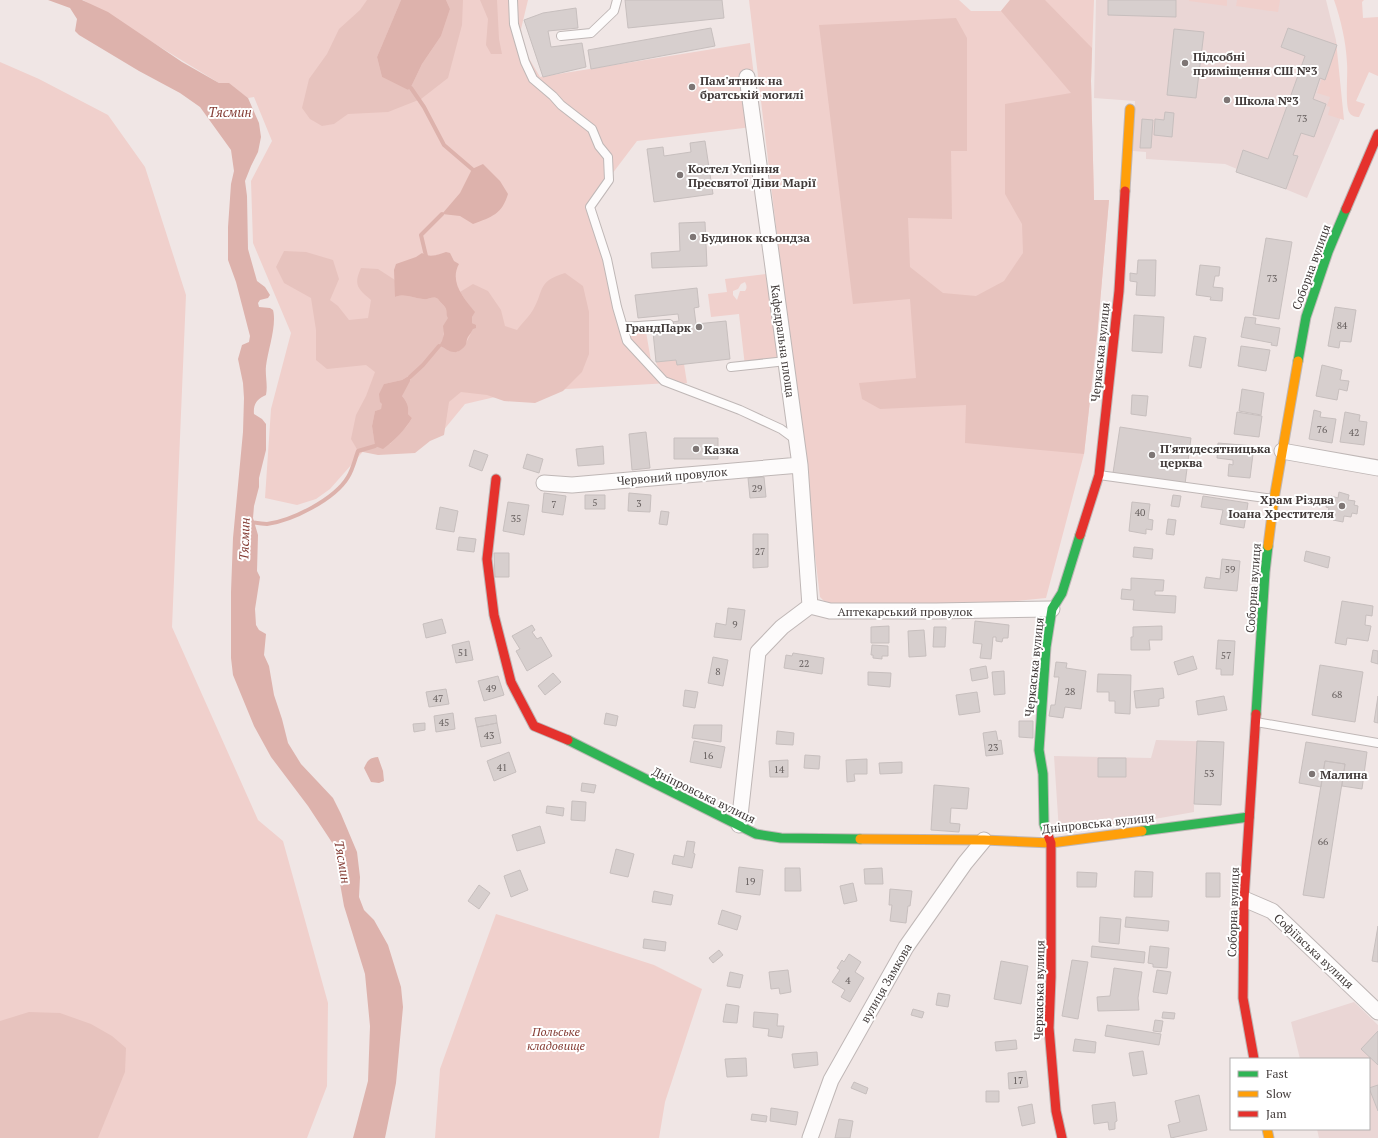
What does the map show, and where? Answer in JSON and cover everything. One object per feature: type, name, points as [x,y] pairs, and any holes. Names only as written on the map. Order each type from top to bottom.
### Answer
[{"type":"street","name":"Кафедральна площа","points":[[747,77],[800,465],[810,606]]},
{"type":"street","name":"Черкаська вулиця","points":[[1062,1138],[1056,1111],[1049,1028],[1051,976],[1051,843],[1044,824],[1043,774],[1039,750],[1046,647],[1052,609],[1062,593],[1099,475],[1119,291],[1130,109]]},
{"type":"street","name":"Соборна вулиця","points":[[1254,1058],[1243,998],[1244,899],[1265,572],[1274,500],[1306,317],[1328,252],[1378,134]]},
{"type":"street","points":[[1282,450],[1378,468]]},
{"type":"street","name":"Червоний провулок","points":[[544,483],[572,485],[800,465]]},
{"type":"street","name":"Дніпровська вулиця","points":[[496,479],[487,559],[494,615],[511,682],[534,726],[567,739],[756,834],[781,838],[984,840],[1051,843],[1249,817]]},
{"type":"street","points":[[739,825],[758,652],[782,627],[810,606]]},
{"type":"street","name":"Аптекарський провулок","points":[[810,606],[830,611],[1052,609]]},
{"type":"street","name":"вулиця Замкова","points":[[810,1138],[831,1080],[906,948],[965,863],[984,840]]},
{"type":"street","name":"Софіївська вулиця","points":[[1244,899],[1272,911],[1378,1012]]},
{"type":"lane","points":[[513,0],[514,24],[525,62],[533,80],[553,96],[561,105],[592,129],[599,146],[608,157],[608,180],[590,207],[608,259],[617,307],[627,341],[664,381],[740,410],[781,428],[797,441]]},
{"type":"lane","points":[[561,36],[592,33],[614,11],[617,0]]},
{"type":"lane","points":[[623,327],[669,324]]},
{"type":"lane","points":[[731,367],[786,361]]},
{"type":"lane","points":[[1099,475],[1274,500]]},
{"type":"lane","points":[[1256,722],[1378,743]]},
{"type":"shaded area","points":[[367,0],[401,0],[377,57],[382,77],[408,90],[411,87],[422,64],[441,36],[450,9],[446,0],[463,0],[462,25],[448,78],[421,99],[388,112],[348,114],[334,124],[322,126],[310,119],[302,108],[309,79],[327,54],[339,29],[360,10]]},
{"type":"shaded area","points":[[480,0],[497,0],[499,39],[502,54],[491,54],[486,45],[488,19]]},
{"type":"shaded area","points":[[1010,0],[1045,0],[1092,48],[1091,81],[1094,200],[1109,200],[1097,337],[1084,454],[965,443],[966,405],[880,409],[862,399],[859,383],[916,378],[910,299],[853,304],[819,25],[956,18],[967,38],[967,151],[951,151],[952,219],[908,218],[910,267],[943,293],[976,296],[1004,281],[1023,253],[1022,224],[1005,194],[1005,104],[1071,93],[1001,11]]},
{"type":"shaded area","name":"Школа №3","points":[[1096,0],[1326,0],[1336,40],[1340,120],[1307,198],[1225,164],[1146,159],[1146,152],[1133,151],[1135,101],[1094,98]]},
{"type":"shaded area","points":[[284,251],[306,252],[333,260],[339,279],[330,300],[338,306],[349,320],[368,318],[371,300],[360,290],[357,279],[361,268],[378,269],[395,280],[395,297],[406,296],[427,299],[434,297],[438,299],[445,308],[449,318],[443,336],[445,346],[457,352],[465,346],[474,324],[472,323],[472,317],[474,312],[460,292],[473,284],[488,291],[501,310],[505,326],[517,330],[531,313],[545,284],[556,276],[565,273],[583,286],[589,312],[589,354],[582,372],[563,391],[535,403],[504,401],[487,395],[461,392],[449,402],[444,435],[430,441],[415,453],[378,455],[358,451],[351,439],[356,415],[366,396],[375,372],[366,365],[327,369],[316,360],[316,330],[311,298],[284,283],[276,267]],"holes":[[[407,377],[402,396],[407,404],[408,414],[412,418],[407,426],[390,444],[375,446],[372,426],[375,411],[381,409],[383,404],[384,384],[402,380]]]},
{"type":"shaded area","points":[[1156,740],[1224,742],[1221,805],[1194,804],[1194,812],[1132,823],[1059,831],[1054,756],[1151,758]]},
{"type":"shaded area","points":[[1354,1002],[1378,1025],[1378,1138],[1319,1138],[1317,1130],[1370,1130],[1370,1058],[1300,1058],[1291,1022]]},
{"type":"shaded area","points":[[29,1012],[60,1013],[91,1024],[112,1036],[126,1048],[125,1072],[98,1138],[0,1138],[0,1021]]},
{"type":"green space","points":[[83,0],[528,0],[521,29],[524,50],[540,77],[750,43],[760,126],[637,141],[587,207],[617,288],[626,327],[645,326],[650,362],[669,383],[516,392],[465,404],[442,432],[411,453],[367,447],[330,489],[316,499],[297,505],[265,498],[271,409],[291,333],[253,243],[251,181],[272,141],[254,97],[248,98],[229,84],[219,83]]},
{"type":"green space","points":[[749,0],[959,0],[971,11],[1001,11],[1010,0],[1094,0],[1091,81],[1094,200],[1109,200],[1097,337],[1084,454],[1046,598],[958,607],[827,604],[820,597]]},
{"type":"green space","points":[[1227,0],[1227,6],[1189,1]]},
{"type":"green space","points":[[1237,0],[1280,0],[1278,12],[1236,6]]},
{"type":"green space","points":[[1334,0],[1364,0],[1362,2],[1363,18],[1378,17],[1378,76],[1369,72],[1356,101],[1365,104],[1359,117],[1351,114],[1348,108],[1346,47]]},
{"type":"green space","points":[[1336,41],[1344,120],[1328,115],[1330,107],[1327,106],[1330,97],[1317,93],[1322,78],[1326,79]]},
{"type":"green space","points":[[0,62],[39,79],[108,115],[145,167],[186,295],[172,627],[258,820],[283,841],[328,1003],[327,1086],[307,1138],[0,1138]]},
{"type":"green space","points":[[774,273],[786,361],[745,366],[739,314],[711,317],[708,294],[727,292],[725,279]],"holes":[[[745,282],[746,290],[740,291],[737,300],[733,295],[733,291],[738,289],[741,284]]]},
{"type":"green space","points":[[676,360],[677,365],[684,364],[687,383],[678,382],[668,378],[660,371],[656,362]]},
{"type":"green space","name":"Польське кладовище","points":[[496,914],[654,965],[702,989],[665,1102],[659,1138],[435,1138],[440,1069]]},
{"type":"water","name":"Тясмин","points":[[48,0],[82,0],[108,12],[182,62],[219,83],[229,83],[248,98],[259,123],[261,137],[258,152],[245,181],[247,196],[248,249],[257,281],[265,287],[270,295],[268,298],[260,300],[258,303],[259,307],[270,308],[273,310],[274,323],[266,366],[266,395],[256,402],[254,407],[254,414],[262,419],[266,424],[266,450],[259,478],[259,487],[254,506],[253,518],[258,535],[257,571],[260,577],[255,609],[256,625],[259,630],[266,634],[264,655],[269,666],[274,695],[288,743],[301,764],[333,798],[341,814],[357,852],[360,877],[359,897],[364,910],[374,920],[388,945],[401,987],[403,1007],[396,1083],[385,1138],[353,1138],[368,1081],[370,1026],[365,974],[344,906],[333,844],[308,806],[271,757],[254,726],[233,675],[231,658],[231,592],[233,538],[243,432],[244,398],[243,383],[238,359],[242,345],[249,342],[250,336],[236,282],[228,260],[228,227],[231,184],[234,171],[231,150],[200,107],[180,93],[139,71],[79,35],[75,31],[77,19],[70,8]]},
{"type":"water","points":[[401,0],[446,0],[450,9],[441,36],[422,64],[411,87],[408,90],[382,77],[377,57]]},
{"type":"water","points":[[483,164],[500,181],[508,194],[503,206],[491,217],[473,224],[460,216],[442,214],[460,193],[472,169]]},
{"type":"water","points":[[446,252],[450,253],[454,261],[459,264],[456,271],[456,277],[459,290],[475,312],[472,317],[472,323],[476,325],[476,328],[473,329],[464,347],[455,352],[439,346],[444,334],[443,326],[448,318],[445,308],[438,299],[434,297],[423,299],[406,296],[395,297],[394,270],[396,264],[416,257],[422,253],[431,256]]},
{"type":"water","points":[[410,377],[410,381],[402,396],[407,404],[408,414],[412,418],[399,435],[383,449],[375,446],[372,426],[375,411],[381,409],[382,404],[380,402],[379,394],[384,384],[402,380]]},
{"type":"water","points":[[378,757],[383,771],[384,781],[379,783],[371,782],[364,768],[369,760]]},
{"type":"building","points":[[625,0],[722,0],[724,18],[628,28]]},
{"type":"building","points":[[1108,0],[1176,0],[1176,17],[1108,15]]},
{"type":"building","points":[[576,8],[578,28],[548,31],[551,47],[582,43],[586,67],[543,77],[524,20],[543,13]]},
{"type":"building","points":[[711,28],[715,46],[591,69],[588,50]]},
{"type":"building","points":[[1288,28],[1337,45],[1325,80],[1320,78],[1313,99],[1326,104],[1314,137],[1301,133],[1293,155],[1298,156],[1286,189],[1236,172],[1243,150],[1268,159],[1305,56],[1281,47]]},
{"type":"building","name":"Підсобні приміщення СШ №3","points":[[1174,29],[1204,32],[1196,98],[1167,95]]},
{"type":"building","points":[[1165,112],[1174,113],[1172,137],[1154,135],[1155,119],[1164,120]]},
{"type":"building","points":[[1142,119],[1153,120],[1151,148],[1140,148]]},
{"type":"building","name":"Костел Успіння Пресвятої Діви Марії","points":[[705,141],[713,194],[654,202],[647,149],[663,147],[664,156],[691,152],[690,143]]},
{"type":"building","name":"Будинок ксьондза","points":[[705,222],[707,266],[652,268],[651,253],[680,251],[679,223]]},
{"type":"building","points":[[1266,238],[1292,242],[1279,319],[1253,315]]},
{"type":"building","points":[[1138,260],[1156,260],[1155,296],[1136,295],[1137,282],[1130,281],[1130,273],[1137,274]]},
{"type":"building","points":[[1200,265],[1220,267],[1219,276],[1215,276],[1213,287],[1223,288],[1222,301],[1210,300],[1211,297],[1196,295]]},
{"type":"building","name":"ГрандПарк","points":[[697,288],[699,307],[694,308],[696,324],[726,321],[730,359],[677,365],[676,360],[656,362],[653,332],[673,329],[672,322],[679,321],[678,314],[638,318],[635,295]]},
{"type":"building","points":[[1335,307],[1356,310],[1351,342],[1340,341],[1339,348],[1328,346]]},
{"type":"building","points":[[1134,315],[1164,317],[1162,353],[1132,351]]},
{"type":"building","points":[[1245,317],[1256,318],[1255,324],[1280,328],[1277,346],[1271,345],[1272,343],[1241,337]]},
{"type":"building","points":[[1194,336],[1206,338],[1201,368],[1189,366]]},
{"type":"building","points":[[1241,346],[1270,350],[1266,371],[1238,366]]},
{"type":"building","points":[[1322,365],[1342,370],[1340,380],[1349,381],[1347,391],[1339,389],[1337,400],[1316,396]]},
{"type":"building","points":[[1242,389],[1264,393],[1261,415],[1239,411]]},
{"type":"building","points":[[1132,395],[1148,396],[1146,416],[1131,414]]},
{"type":"building","points":[[1314,410],[1321,412],[1320,417],[1336,419],[1332,443],[1309,439]]},
{"type":"building","points":[[1237,412],[1262,416],[1259,437],[1234,434]]},
{"type":"building","points":[[1345,412],[1360,415],[1359,421],[1367,422],[1364,445],[1340,442]]},
{"type":"building","name":"П'ятидесятницька церква","points":[[1120,427],[1191,438],[1185,484],[1113,473]]},
{"type":"building","points":[[646,432],[650,468],[632,470],[629,434]]},
{"type":"building","name":"Казка","points":[[674,438],[718,438],[718,459],[674,459]]},
{"type":"building","points":[[1218,443],[1254,446],[1250,478],[1228,476],[1229,464],[1233,465],[1233,460],[1217,458]]},
{"type":"building","points":[[603,446],[604,464],[578,466],[576,449]]},
{"type":"building","points":[[474,450],[488,455],[482,471],[469,466]]},
{"type":"building","points":[[527,454],[543,459],[539,473],[523,468]]},
{"type":"building","points":[[764,477],[766,497],[750,498],[748,478]]},
{"type":"building","points":[[1339,492],[1349,495],[1348,500],[1355,501],[1354,505],[1358,506],[1357,514],[1352,513],[1351,517],[1344,516],[1343,522],[1333,520],[1335,514],[1328,512],[1329,508],[1326,507],[1327,499],[1330,500],[1331,496],[1338,498]]},
{"type":"building","points":[[544,493],[566,496],[563,515],[542,512]]},
{"type":"building","points":[[629,493],[651,495],[650,512],[628,511]]},
{"type":"building","points":[[585,495],[605,495],[605,509],[585,509]]},
{"type":"building","points":[[1173,495],[1181,496],[1179,507],[1171,506]]},
{"type":"building","points":[[1203,496],[1248,503],[1244,528],[1220,524],[1223,510],[1201,507]]},
{"type":"building","points":[[508,502],[529,505],[524,535],[503,531]]},
{"type":"building","points":[[1132,502],[1150,504],[1148,519],[1153,520],[1152,530],[1146,529],[1146,534],[1129,531]]},
{"type":"building","points":[[440,507],[458,511],[454,532],[436,529]]},
{"type":"building","points":[[661,511],[669,512],[667,525],[659,524]]},
{"type":"building","points":[[1168,519],[1176,520],[1174,535],[1166,534]]},
{"type":"building","points":[[753,534],[768,534],[768,567],[753,568]]},
{"type":"building","points":[[459,537],[476,539],[474,552],[457,550]]},
{"type":"building","points":[[1134,547],[1153,549],[1152,559],[1133,557]]},
{"type":"building","points":[[1306,551],[1330,557],[1328,568],[1304,561]]},
{"type":"building","points":[[494,553],[509,553],[509,577],[495,577]]},
{"type":"building","points":[[1222,559],[1240,561],[1237,591],[1204,588],[1206,577],[1220,579]]},
{"type":"building","points":[[1131,578],[1164,580],[1163,591],[1155,591],[1155,595],[1176,596],[1175,613],[1133,610],[1134,600],[1121,599],[1122,589],[1131,590]]},
{"type":"building","points":[[1342,601],[1373,606],[1372,616],[1366,615],[1365,625],[1371,626],[1368,641],[1347,638],[1346,645],[1335,643]]},
{"type":"building","points":[[728,608],[745,610],[741,640],[714,637],[716,623],[726,625]]},
{"type":"building","points":[[442,619],[446,633],[426,638],[423,624]]},
{"type":"building","points":[[975,621],[1009,625],[1008,638],[1003,638],[1002,642],[996,641],[996,637],[993,637],[991,659],[980,658],[982,644],[973,643]]},
{"type":"building","points":[[532,625],[535,630],[532,632],[537,639],[541,637],[552,656],[527,671],[516,651],[520,649],[512,636]]},
{"type":"building","points":[[889,626],[889,643],[871,643],[871,627]]},
{"type":"building","points":[[1162,626],[1162,640],[1149,640],[1150,650],[1131,650],[1133,627]]},
{"type":"building","points":[[934,627],[946,627],[945,647],[933,647]]},
{"type":"building","points":[[924,630],[926,656],[909,657],[908,631]]},
{"type":"building","points":[[1218,640],[1235,641],[1233,675],[1221,675],[1221,669],[1216,669]]},
{"type":"building","points":[[469,641],[473,660],[456,663],[452,645]]},
{"type":"building","points":[[872,645],[888,646],[888,656],[882,656],[882,659],[873,658],[873,655],[871,655]]},
{"type":"building","points":[[1373,650],[1378,651],[1378,664],[1371,662]]},
{"type":"building","points":[[793,653],[824,658],[822,674],[784,668],[786,655],[792,656]]},
{"type":"building","points":[[1193,656],[1197,669],[1178,675],[1174,662]]},
{"type":"building","points":[[713,657],[728,660],[723,686],[708,683]]},
{"type":"building","points":[[1056,662],[1067,663],[1066,668],[1086,671],[1081,709],[1065,707],[1063,718],[1049,716],[1051,705],[1055,705],[1059,677],[1054,677]]},
{"type":"building","points":[[1320,665],[1363,672],[1355,722],[1312,715]]},
{"type":"building","points":[[986,666],[988,678],[972,681],[970,669]]},
{"type":"building","points":[[1004,671],[1005,694],[994,695],[992,672]]},
{"type":"building","points":[[868,672],[891,673],[890,687],[868,685]]},
{"type":"building","points":[[553,673],[561,682],[545,695],[538,686]]},
{"type":"building","points":[[1098,674],[1131,675],[1130,714],[1115,713],[1115,701],[1109,701],[1109,692],[1097,692]]},
{"type":"building","points":[[498,676],[504,695],[484,701],[478,681]]},
{"type":"building","points":[[1163,688],[1164,698],[1159,699],[1159,706],[1136,708],[1134,691]]},
{"type":"building","points":[[446,689],[449,704],[429,707],[426,692]]},
{"type":"building","points":[[685,690],[698,692],[695,708],[683,706]]},
{"type":"building","points":[[977,692],[980,712],[959,715],[956,695]]},
{"type":"building","points":[[1224,696],[1227,710],[1198,715],[1196,701]]},
{"type":"building","points":[[1378,696],[1378,723],[1374,722]]},
{"type":"building","points":[[453,713],[455,729],[436,732],[434,716]]},
{"type":"building","points":[[606,713],[618,716],[616,726],[604,724]]},
{"type":"building","points":[[496,715],[497,723],[477,727],[475,718]]},
{"type":"building","points":[[1019,721],[1033,721],[1033,738],[1019,737]]},
{"type":"building","points":[[425,723],[425,730],[414,732],[413,724]]},
{"type":"building","points":[[497,723],[501,743],[481,747],[477,727]]},
{"type":"building","points":[[694,725],[722,725],[721,742],[692,738]]},
{"type":"building","points":[[777,731],[794,733],[793,745],[776,744]]},
{"type":"building","points":[[996,731],[998,741],[1001,740],[1003,754],[986,756],[983,733]]},
{"type":"building","points":[[694,741],[725,747],[721,768],[690,762]]},
{"type":"building","points":[[1197,741],[1224,742],[1221,805],[1194,804]]},
{"type":"building","name":"Малина","points":[[1306,742],[1367,752],[1362,789],[1342,786],[1345,764],[1325,761],[1321,787],[1299,783]]},
{"type":"building","points":[[509,752],[516,772],[494,781],[487,761]]},
{"type":"building","points":[[805,755],[820,756],[819,769],[804,768]]},
{"type":"building","points":[[1098,758],[1126,758],[1126,777],[1098,777]]},
{"type":"building","points":[[867,759],[867,774],[854,774],[855,781],[847,782],[846,760]]},
{"type":"building","points":[[788,760],[788,777],[770,777],[769,761]]},
{"type":"building","points":[[1325,761],[1345,764],[1324,898],[1303,895]]},
{"type":"building","points":[[902,762],[902,773],[880,774],[879,763]]},
{"type":"building","points":[[582,783],[596,785],[594,793],[581,791]]},
{"type":"building","points":[[934,785],[969,788],[967,809],[951,808],[950,823],[960,824],[959,832],[931,830]]},
{"type":"building","points":[[572,801],[586,802],[585,821],[571,820]]},
{"type":"building","points":[[547,806],[564,808],[563,816],[546,813]]},
{"type":"building","points":[[540,826],[545,843],[517,851],[512,835]]},
{"type":"building","points":[[687,841],[695,842],[693,853],[695,854],[692,868],[672,864],[674,855],[684,857]]},
{"type":"building","points":[[616,849],[634,854],[628,877],[610,873]]},
{"type":"building","points":[[739,867],[763,870],[760,895],[736,892]]},
{"type":"building","points":[[785,868],[800,868],[801,891],[785,891]]},
{"type":"building","points":[[882,868],[883,884],[865,884],[864,869]]},
{"type":"building","points":[[520,870],[528,890],[511,897],[504,876]]},
{"type":"building","points":[[1135,871],[1153,872],[1152,897],[1134,897]]},
{"type":"building","points":[[1077,872],[1097,873],[1096,887],[1077,887]]},
{"type":"building","points":[[1206,873],[1220,873],[1220,897],[1206,897]]},
{"type":"building","points":[[853,883],[857,901],[844,904],[840,886]]},
{"type":"building","points":[[479,885],[490,893],[479,909],[468,901]]},
{"type":"building","points":[[890,889],[912,891],[906,923],[890,921],[892,905],[889,905]]},
{"type":"building","points":[[654,891],[673,895],[671,905],[652,902]]},
{"type":"building","points":[[722,910],[741,916],[737,930],[718,924]]},
{"type":"building","points":[[1100,917],[1121,919],[1119,944],[1099,942]]},
{"type":"building","points":[[1126,917],[1169,921],[1168,931],[1125,927]]},
{"type":"building","points":[[1378,926],[1378,962],[1372,961]]},
{"type":"building","points":[[644,939],[666,942],[665,951],[643,948]]},
{"type":"building","points":[[1092,946],[1145,952],[1144,963],[1091,957]]},
{"type":"building","points":[[1150,946],[1169,948],[1167,968],[1153,967],[1153,964],[1148,963]]},
{"type":"building","points":[[719,950],[723,955],[713,963],[709,958]]},
{"type":"building","points":[[849,954],[861,962],[855,972],[864,978],[850,1002],[841,997],[845,990],[832,982],[840,970],[837,968],[842,960],[844,962]]},
{"type":"building","points":[[1072,960],[1088,962],[1078,1019],[1062,1016]]},
{"type":"building","points":[[1001,961],[1028,966],[1021,1004],[994,999]]},
{"type":"building","points":[[1114,968],[1142,972],[1138,998],[1139,1010],[1098,1011],[1097,997],[1110,996]]},
{"type":"building","points":[[788,970],[791,992],[780,994],[779,988],[771,989],[769,972]]},
{"type":"building","points":[[1157,970],[1171,972],[1167,994],[1153,992]]},
{"type":"building","points":[[730,972],[743,975],[740,988],[727,986]]},
{"type":"building","points":[[938,993],[950,995],[948,1007],[936,1005]]},
{"type":"building","points":[[726,1004],[739,1006],[737,1023],[723,1022]]},
{"type":"building","points":[[913,1009],[924,1012],[922,1018],[911,1015]]},
{"type":"building","points":[[754,1012],[778,1014],[777,1026],[784,1026],[782,1038],[768,1036],[769,1029],[753,1027]]},
{"type":"building","points":[[1163,1012],[1175,1013],[1174,1019],[1162,1018]]},
{"type":"building","points":[[1155,1020],[1163,1021],[1161,1032],[1153,1031]]},
{"type":"building","points":[[1107,1025],[1161,1034],[1159,1045],[1105,1036]]},
{"type":"building","points":[[1378,1031],[1378,1065],[1361,1049]]},
{"type":"building","points":[[1075,1039],[1096,1042],[1095,1053],[1073,1051]]},
{"type":"building","points":[[1016,1040],[1017,1049],[996,1051],[995,1042]]},
{"type":"building","points":[[1143,1051],[1147,1074],[1133,1076],[1129,1053]]},
{"type":"building","points":[[817,1052],[818,1065],[794,1068],[792,1054]]},
{"type":"building","points":[[746,1058],[747,1076],[727,1077],[725,1059]]},
{"type":"building","points":[[1026,1071],[1028,1087],[1009,1089],[1008,1073]]},
{"type":"building","points":[[854,1082],[868,1088],[866,1094],[851,1088]]},
{"type":"building","points":[[1378,1085],[1378,1111],[1370,1091],[1370,1088]]},
{"type":"building","points":[[986,1091],[999,1091],[999,1102],[986,1102]]},
{"type":"building","points":[[1199,1095],[1207,1130],[1171,1138],[1168,1125],[1180,1122],[1175,1101]]},
{"type":"building","points":[[1115,1102],[1117,1121],[1115,1122],[1115,1129],[1109,1130],[1108,1122],[1094,1124],[1092,1105]]},
{"type":"building","points":[[1032,1104],[1035,1123],[1022,1126],[1018,1107]]},
{"type":"building","points":[[771,1108],[798,1112],[796,1125],[770,1121]]},
{"type":"building","points":[[752,1114],[767,1116],[766,1122],[751,1120]]},
{"type":"building","points":[[839,1119],[853,1121],[850,1138],[835,1138]]},
{"type":"waterway","points":[[411,88],[424,107],[444,145],[472,169]]},
{"type":"waterway","points":[[426,256],[421,235],[442,214]]},
{"type":"waterway","points":[[410,377],[423,365],[439,346]]},
{"type":"waterway","points":[[251,522],[267,524],[277,522],[312,508],[342,485],[353,467],[358,451],[375,446]]},
{"type":"traffic: fast","points":[[1298,361],[1306,317],[1328,252],[1346,209]]},
{"type":"traffic: fast","points":[[1048,835],[1044,824],[1043,774],[1039,750],[1046,647],[1052,609],[1062,593],[1080,535]]},
{"type":"traffic: fast","points":[[1256,714],[1268,546]]},
{"type":"traffic: fast","points":[[568,740],[756,834],[781,838],[860,839]]},
{"type":"traffic: fast","points":[[1142,831],[1249,817]]},
{"type":"traffic: slow","points":[[1125,191],[1130,109]]},
{"type":"traffic: slow","points":[[1268,546],[1274,499],[1298,361]]},
{"type":"traffic: slow","points":[[860,839],[984,840],[1051,843],[1142,831]]},
{"type":"traffic: slow","points":[[1267,1130],[1269,1138]]},
{"type":"traffic: jam","points":[[1346,209],[1378,134]]},
{"type":"traffic: jam","points":[[1080,535],[1099,475],[1119,291],[1125,191]]},
{"type":"traffic: jam","points":[[496,479],[487,559],[494,615],[511,682],[534,726],[568,740]]},
{"type":"traffic: jam","points":[[1254,1058],[1243,998],[1244,899],[1256,714]]},
{"type":"traffic: jam","points":[[1048,835],[1051,843],[1051,977],[1049,1028],[1056,1111],[1062,1138]]},
{"type":"place","name":"Підсобні приміщення СШ №3","points":[[1185,63]]},
{"type":"place","name":"Пам'ятник на братській могилі","points":[[692,87]]},
{"type":"place","name":"Школа №3","points":[[1227,100]]},
{"type":"place","name":"Костел Успіння Пресвятої Діви Марії","points":[[680,175]]},
{"type":"place","name":"Будинок ксьондза","points":[[693,237]]},
{"type":"place","name":"ГрандПарк","points":[[699,327]]},
{"type":"place","name":"Казка","points":[[696,449]]},
{"type":"place","name":"П'ятидесятницька церква","points":[[1152,455]]},
{"type":"place","name":"Храм Різдва Іоана Хрестителя","points":[[1342,506]]},
{"type":"place","name":"Малина","points":[[1312,774]]}]
